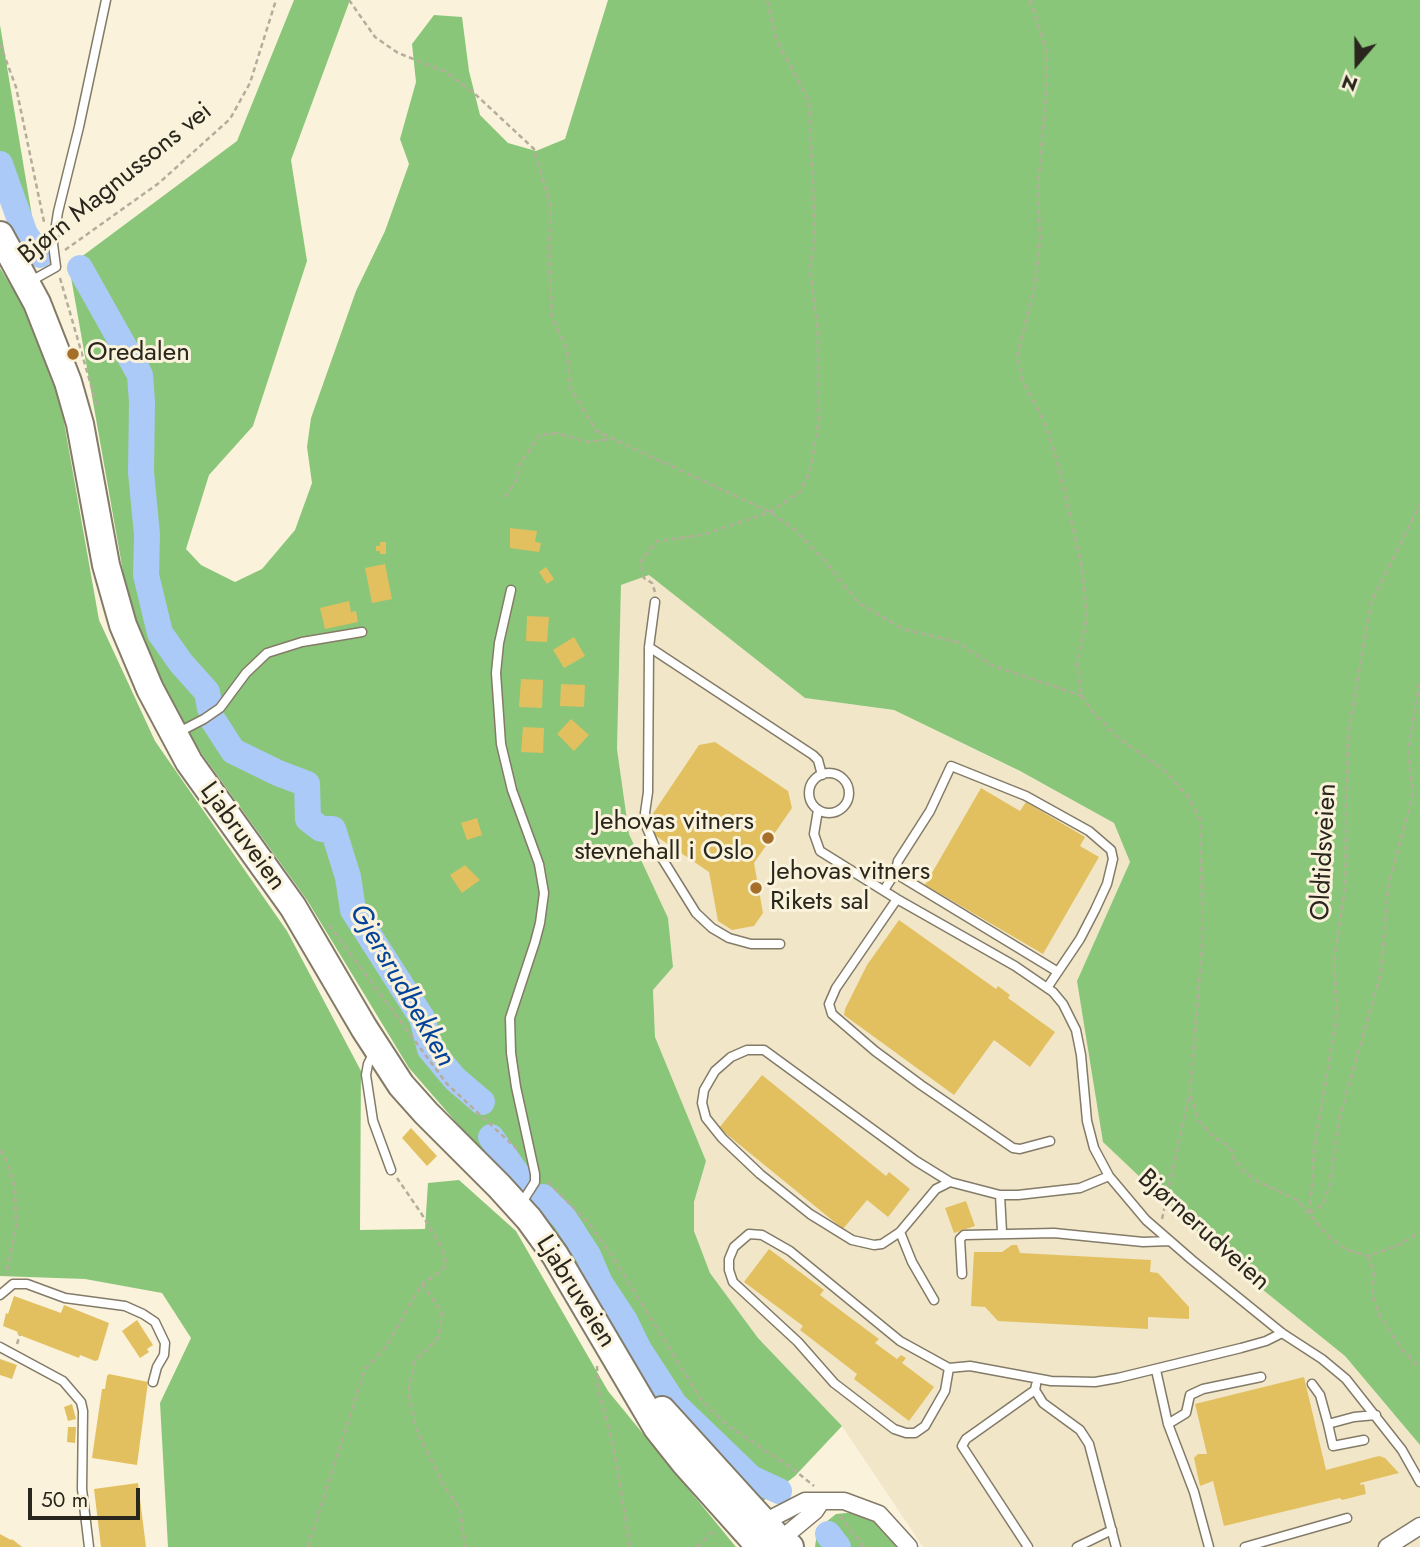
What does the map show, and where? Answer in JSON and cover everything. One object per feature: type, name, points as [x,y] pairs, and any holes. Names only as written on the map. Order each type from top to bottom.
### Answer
[{"type":"main road","name":"Ljabruveien","points":[[0,235],[27,283],[49,331],[75,403],[106,565],[123,625],[142,672],[173,734],[205,787],[293,907],[376,1048],[401,1085],[426,1114],[518,1206],[555,1255],[623,1367],[771,1541]]},
{"type":"main road","name":"Ljabruveien","points":[[623,1367],[642,1407],[672,1449],[733,1518],[771,1541]]},
{"type":"street","points":[[771,1541],[816,1511],[819,1495],[869,1509],[889,1523],[909,1547]]},
{"type":"street","points":[[1387,1547],[1420,1526]]},
{"type":"lane","points":[[54,255],[53,244],[62,191],[79,127],[106,0]]},
{"type":"lane","name":"Bjørn Magnussons vei","points":[[27,283],[56,267],[54,255]]},
{"type":"lane","points":[[511,590],[499,643],[496,673],[501,744],[512,790],[533,845],[543,884],[540,923],[510,1018],[511,1054],[516,1087],[535,1182],[518,1206]]},
{"type":"lane","points":[[655,603],[649,647],[648,792],[645,813],[650,837],[696,913],[712,928],[737,941],[762,946],[779,944]]},
{"type":"lane","points":[[173,734],[220,708],[256,662],[267,653],[302,642],[362,632]]},
{"type":"lane","points":[[649,647],[813,755],[822,775]]},
{"type":"lane","points":[[884,890],[895,873],[898,860],[930,811],[951,766],[1026,796],[1089,831],[1111,850],[1113,859],[1107,884],[1095,910],[1047,988]]},
{"type":"lane","points":[[834,774],[843,779],[848,788],[844,806],[835,812],[818,810],[810,799],[814,780],[822,775],[834,774]]},
{"type":"lane","name":"Bjørnerudveien","points":[[818,810],[814,834],[820,850],[897,899],[1015,966],[1047,988],[1063,1004],[1076,1030],[1087,1121],[1094,1148],[1109,1176],[1125,1197],[1170,1241],[1282,1333],[1322,1359],[1346,1379],[1402,1450],[1420,1482]]},
{"type":"lane","points":[[895,873],[1058,972]]},
{"type":"lane","points":[[897,899],[836,988],[829,1004],[832,1014],[856,1036],[921,1085],[1013,1148],[1020,1149],[1050,1141]]},
{"type":"lane","points":[[376,1048],[366,1075],[373,1121],[391,1170]]},
{"type":"lane","points":[[950,1182],[936,1189],[900,1232],[882,1244],[852,1240],[810,1213],[760,1174],[722,1138],[706,1118],[702,1103],[704,1090],[715,1072],[731,1057],[747,1050],[764,1050],[916,1161],[950,1182],[1000,1195],[1080,1188],[1109,1176]]},
{"type":"lane","points":[[1000,1195],[1002,1232]]},
{"type":"lane","points":[[900,1232],[912,1262],[934,1300]]},
{"type":"lane","points":[[962,1274],[962,1236],[1002,1232],[1054,1233],[1143,1242],[1170,1241]]},
{"type":"lane","points":[[949,1368],[945,1391],[925,1426],[915,1433],[906,1433],[885,1424],[834,1383],[798,1342],[733,1282],[729,1259],[734,1247],[749,1234],[762,1235],[790,1251],[900,1341],[949,1368],[971,1366],[1037,1379],[1095,1382],[1156,1370],[1241,1348],[1282,1333]]},
{"type":"lane","points":[[1,1294],[13,1284],[27,1284],[65,1298],[125,1306],[143,1314],[155,1322],[165,1343],[164,1354],[153,1382]]},
{"type":"lane","points":[[0,1347],[63,1381],[81,1402],[82,1489],[89,1547]]},
{"type":"lane","points":[[1156,1370],[1168,1424],[1194,1492],[1209,1547]]},
{"type":"lane","points":[[1168,1424],[1186,1413],[1190,1395],[1203,1389],[1261,1377]]},
{"type":"lane","points":[[1037,1379],[1035,1390],[1043,1403],[1080,1430],[1089,1444],[1116,1547]]},
{"type":"lane","points":[[1312,1384],[1320,1395],[1333,1446],[1364,1440]]},
{"type":"lane","points":[[1028,1547],[962,1446],[966,1439],[1035,1390]]},
{"type":"lane","points":[[1328,1424],[1376,1415]]},
{"type":"lane","points":[[1245,1547],[1347,1518]]},
{"type":"lane","points":[[1077,1547],[1112,1530]]},
{"type":"path","name":"Bjørn Magnussons vei","points":[[54,255],[71,247],[159,183],[230,119],[250,83],[276,0]]},
{"type":"path","points":[[349,0],[375,37],[398,53],[444,71],[474,93],[534,149],[551,207],[549,256],[552,317],[567,349],[570,387],[596,431],[770,512],[793,529],[823,559],[859,603],[903,629],[957,642],[993,666],[1082,696]]},
{"type":"path","points":[[655,603],[656,592],[652,583],[644,578],[641,561],[657,541],[702,535],[770,512],[800,492],[810,471],[818,407],[818,333],[810,268],[815,237],[809,101],[777,41],[767,0]]},
{"type":"path","points":[[1030,0],[1047,52],[1038,188],[1041,240],[1035,285],[1017,356],[1023,382],[1044,421],[1058,464],[1081,563],[1087,616],[1077,664],[1082,696],[1092,711],[1119,739],[1163,769],[1188,796],[1200,819],[1203,934],[1190,1093],[1160,1232]]},
{"type":"path","points":[[0,44],[16,87],[40,208],[48,237],[53,244]]},
{"type":"path","points":[[56,267],[87,364],[98,411]]},
{"type":"path","points":[[505,497],[518,478],[519,465],[540,435],[556,433],[588,442],[613,439]]},
{"type":"path","name":"Oldtidsveien","points":[[1310,1213],[1314,1150],[1336,1014],[1334,960],[1345,888],[1348,735],[1371,603],[1420,504]]},
{"type":"path","points":[[1310,1213],[1323,1204],[1330,1185],[1339,1120],[1381,972],[1388,886],[1413,795],[1408,751],[1420,680]]},
{"type":"path","points":[[328,923],[456,1094],[503,1134],[588,1222],[609,1251],[702,1401],[727,1425],[793,1469],[819,1495]]},
{"type":"path","points":[[1190,1093],[1199,1121],[1214,1137],[1226,1144],[1232,1152],[1231,1156],[1244,1171],[1253,1179],[1297,1200],[1329,1237],[1345,1249],[1368,1256],[1419,1233],[1420,1227]]},
{"type":"path","points":[[0,1150],[7,1161],[15,1188],[16,1227],[1,1294]]},
{"type":"path","points":[[308,1547],[365,1369],[385,1348],[422,1284],[441,1271],[446,1264],[442,1248],[391,1170]]},
{"type":"path","points":[[1368,1256],[1374,1272],[1372,1294],[1378,1314],[1402,1350],[1420,1368]]},
{"type":"path","points":[[422,1284],[442,1312],[439,1337],[415,1361],[408,1392],[416,1431],[435,1469],[460,1509],[465,1547]]},
{"type":"path","points":[[608,1345],[601,1351],[596,1371],[615,1454],[630,1547]]},
{"type":"path","points":[[838,1513],[864,1547]]},
{"type":"path","points":[[697,1547],[717,1527],[733,1518]]},
{"type":"shaded area","points":[[649,575],[805,698],[894,710],[1025,774],[1114,823],[1130,862],[1077,981],[1237,1269],[1345,1356],[1420,1445],[1420,1547],[923,1547],[842,1426],[758,1338],[710,1273],[694,1231],[694,1202],[706,1161],[655,1037],[653,990],[673,967],[668,919],[629,834],[617,749],[621,585]]},
{"type":"green space","points":[[294,0],[350,0],[291,160],[307,261],[253,426],[209,475],[186,549],[201,565],[235,582],[262,569],[295,530],[312,483],[307,447],[311,418],[356,291],[385,231],[409,164],[400,139],[416,82],[412,44],[434,15],[462,17],[469,71],[480,115],[508,143],[536,151],[565,139],[608,0],[1420,0],[1420,1445],[1345,1356],[1237,1269],[1103,1142],[1077,981],[1130,862],[1114,823],[1020,771],[894,710],[805,698],[649,575],[621,585],[617,749],[629,834],[668,918],[673,967],[653,990],[655,1037],[706,1161],[694,1202],[694,1231],[710,1273],[758,1338],[842,1426],[795,1476],[758,1505],[633,1370],[482,1152],[409,1068],[307,900],[194,743],[151,669],[125,583],[69,266],[237,141]]},
{"type":"green space","points":[[0,25],[36,240],[0,181]]},
{"type":"green space","points":[[0,268],[25,309],[61,405],[99,620],[155,741],[287,931],[361,1071],[360,1230],[425,1229],[428,1183],[459,1180],[516,1231],[608,1391],[736,1547],[168,1547],[160,1403],[191,1338],[162,1293],[85,1279],[0,1276]]},
{"type":"green space","points":[[856,1512],[873,1521],[897,1547],[815,1547],[817,1532],[826,1522],[836,1514]]},
{"type":"building","points":[[510,528],[537,531],[535,542],[541,543],[539,552],[510,548]]},
{"type":"building","points":[[380,542],[386,542],[386,554],[376,551]]},
{"type":"building","points":[[385,564],[392,599],[372,603],[365,568]]},
{"type":"building","points":[[546,567],[554,579],[547,584],[539,572]]},
{"type":"building","points":[[349,601],[351,612],[356,611],[358,622],[325,629],[320,608]]},
{"type":"building","points":[[527,616],[549,617],[547,642],[526,641]]},
{"type":"building","points":[[574,637],[585,656],[564,668],[553,650]]},
{"type":"building","points":[[521,679],[543,680],[542,708],[519,707]]},
{"type":"building","points":[[561,684],[585,685],[584,707],[560,706]]},
{"type":"building","points":[[571,719],[589,735],[574,751],[557,734]]},
{"type":"building","points":[[523,727],[544,728],[543,753],[521,752]]},
{"type":"building","points":[[715,742],[788,791],[792,808],[754,863],[763,913],[754,926],[732,930],[718,921],[709,872],[653,834],[650,818],[699,745]]},
{"type":"building","points":[[981,788],[1020,811],[1026,802],[1085,837],[1080,846],[1099,857],[1043,954],[925,885]]},
{"type":"building","points":[[477,818],[482,835],[467,840],[461,823]]},
{"type":"building","points":[[465,865],[480,880],[462,893],[450,875]]},
{"type":"building","points":[[899,920],[996,989],[998,986],[1010,995],[1008,998],[1055,1032],[1030,1067],[994,1040],[954,1095],[844,1015],[867,965]]},
{"type":"building","points":[[762,1075],[886,1176],[889,1172],[910,1189],[888,1217],[867,1200],[843,1229],[719,1128]]},
{"type":"building","points":[[411,1128],[437,1156],[427,1166],[402,1138]]},
{"type":"building","points":[[966,1201],[975,1226],[954,1233],[945,1208]]},
{"type":"building","points":[[1012,1245],[1017,1245],[1020,1253],[1151,1260],[1150,1272],[1158,1273],[1189,1307],[1189,1319],[1148,1317],[1148,1329],[998,1321],[985,1307],[971,1306],[974,1252],[1002,1252]]},
{"type":"building","points":[[769,1249],[824,1290],[820,1295],[879,1339],[875,1343],[897,1359],[901,1355],[906,1358],[902,1363],[934,1387],[909,1421],[854,1379],[857,1374],[800,1330],[803,1326],[744,1282]]},
{"type":"building","points":[[14,1296],[61,1313],[64,1305],[109,1323],[98,1360],[80,1355],[79,1358],[3,1326]]},
{"type":"building","points":[[137,1320],[153,1345],[147,1349],[149,1352],[140,1358],[122,1331]]},
{"type":"building","points":[[0,1359],[17,1365],[12,1379],[0,1375]]},
{"type":"building","points":[[109,1374],[148,1382],[137,1465],[92,1458],[102,1389],[105,1389]]},
{"type":"building","points":[[1304,1377],[1326,1470],[1379,1456],[1385,1458],[1399,1473],[1360,1483],[1364,1484],[1366,1494],[1224,1526],[1213,1481],[1200,1486],[1194,1458],[1198,1454],[1207,1454],[1195,1404]]},
{"type":"building","points":[[72,1404],[76,1419],[68,1421],[64,1407]]},
{"type":"building","points":[[68,1427],[76,1427],[75,1443],[67,1442]]},
{"type":"building","points":[[138,1483],[146,1547],[101,1547],[94,1489]]},
{"type":"building","points":[[0,1534],[12,1539],[22,1547],[0,1547]]},
{"type":"waterway","name":"Gjersrudbekken","points":[[0,164],[25,234],[40,255]]},
{"type":"waterway","name":"Gjersrudbekken","points":[[80,268],[140,375],[141,472],[147,535],[146,575],[160,633],[181,663],[207,692],[210,708]]},
{"type":"waterway","name":"Gjersrudbekken","points":[[213,720],[233,751],[307,784],[308,819],[321,829],[333,829],[348,877],[353,910],[422,1018],[430,1049],[455,1079],[482,1102]]},
{"type":"waterway","name":"Gjersrudbekken","points":[[491,1137],[525,1185]]},
{"type":"waterway","name":"Gjersrudbekken","points":[[543,1197],[564,1218],[588,1255],[600,1283],[675,1405],[751,1478],[779,1491]]},
{"type":"waterway","name":"Gjersrudbekken","points":[[828,1534],[838,1547]]},
{"type":"place","name":"Oredalen","points":[[73,354]]},
{"type":"place","name":"Jehovas vitners stevnehall i Oslo","points":[[768,838]]},
{"type":"place","name":"Jehovas vitners Rikets sal","points":[[756,888]]}]
